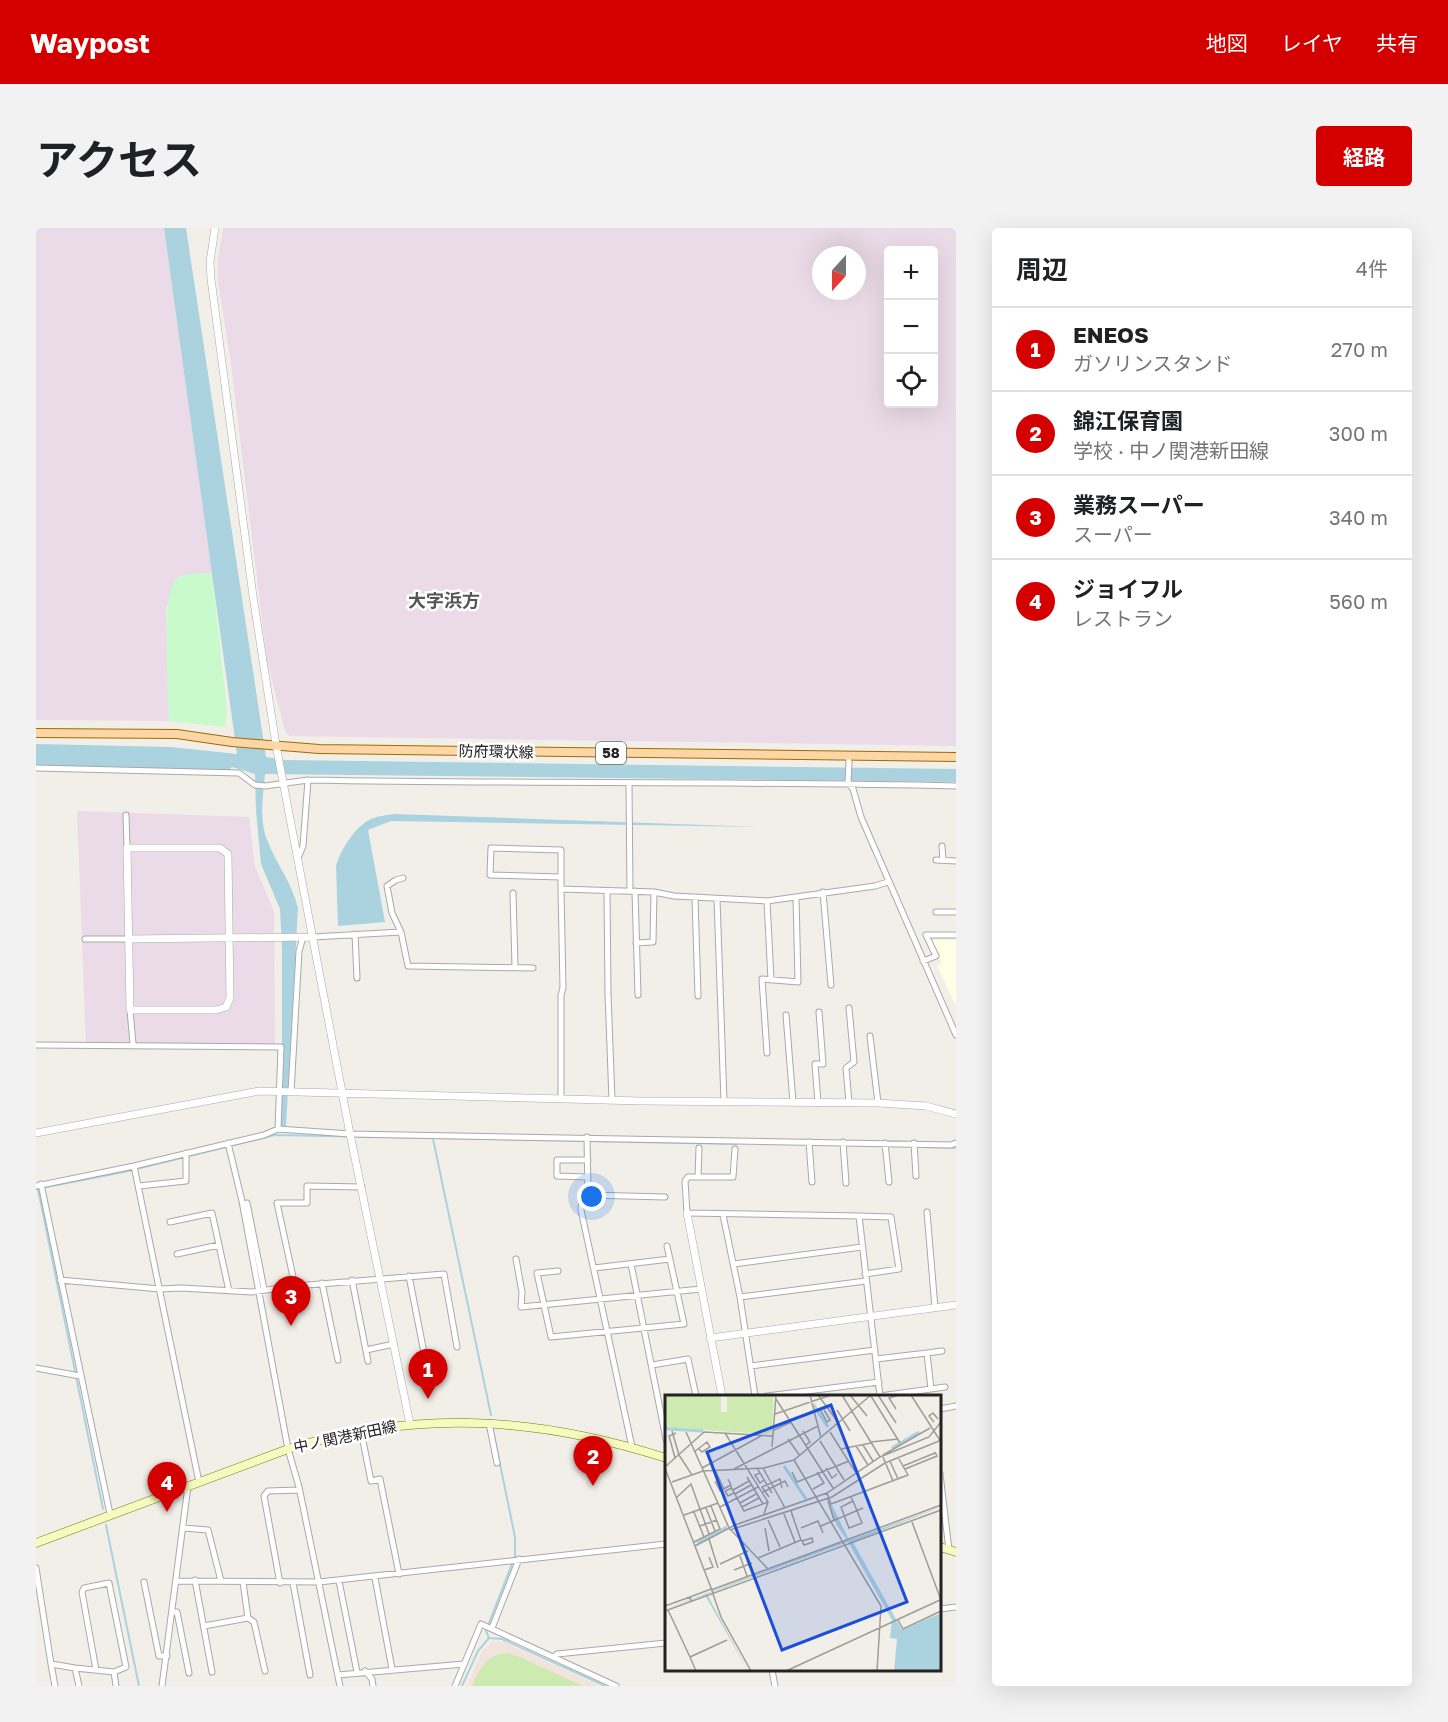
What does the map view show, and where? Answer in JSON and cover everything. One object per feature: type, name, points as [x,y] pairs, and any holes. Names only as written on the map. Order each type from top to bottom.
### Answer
[{"type":"main road","name":"防府環状線","points":[[36,733],[177,734],[232,742],[320,749],[385,751],[848,758],[956,757]]},
{"type":"main road","name":"中ノ関港新田線","points":[[36,1543],[288,1449],[331,1437],[410,1424],[489,1422],[525,1425],[566,1431],[665,1458]]},
{"type":"street","points":[[214,228],[211,279],[276,745],[350,1134],[410,1424]]},
{"type":"street","points":[[848,758],[848,783],[853,789],[861,817],[956,1035]]},
{"type":"street","points":[[36,768],[239,773],[255,785],[265,786],[308,780],[628,784],[848,783],[956,786]]},
{"type":"street","points":[[298,858],[303,846],[308,780]]},
{"type":"street","points":[[628,784],[638,995]]},
{"type":"street","points":[[126,815],[130,1010],[133,1044]]},
{"type":"street","points":[[942,846],[943,860]]},
{"type":"street","points":[[127,848],[220,848],[225,850],[229,859],[230,999],[226,1007],[216,1010],[130,1010]]},
{"type":"street","points":[[561,877],[490,876],[491,848],[561,850],[563,988],[561,995],[561,1099]]},
{"type":"street","points":[[936,860],[956,861]]},
{"type":"street","points":[[404,878],[387,886],[392,913],[401,932],[408,966],[533,968]]},
{"type":"street","points":[[561,889],[654,891],[674,896],[767,901],[875,886],[888,882]]},
{"type":"street","points":[[607,891],[612,1100]]},
{"type":"street","points":[[636,944],[653,942],[654,891]]},
{"type":"street","points":[[823,892],[831,985]]},
{"type":"street","points":[[513,893],[515,967]]},
{"type":"street","points":[[695,897],[698,996]]},
{"type":"street","points":[[767,1053],[762,980],[798,982],[796,897]]},
{"type":"street","points":[[717,899],[724,1101]]},
{"type":"street","points":[[767,901],[771,980]]},
{"type":"street","points":[[936,912],[956,912]]},
{"type":"street","points":[[85,939],[313,937],[401,932]]},
{"type":"street","points":[[355,934],[357,978]]},
{"type":"street","points":[[923,961],[936,956],[926,935],[956,935]]},
{"type":"street","points":[[290,1091],[301,937]]},
{"type":"street","points":[[849,1008],[854,1062],[846,1068],[849,1103]]},
{"type":"street","points":[[818,1103],[815,1064],[823,1064],[819,1012]]},
{"type":"street","points":[[786,1015],[793,1102]]},
{"type":"street","points":[[870,1036],[878,1102]]},
{"type":"street","points":[[36,1045],[281,1047],[278,1129]]},
{"type":"street","points":[[36,1133],[259,1091],[612,1100],[878,1102],[926,1106],[956,1114]]},
{"type":"street","points":[[110,1514],[39,1185],[134,1166],[264,1135],[278,1129],[350,1134],[951,1145],[956,1143]]},
{"type":"street","points":[[587,1137],[588,1195],[581,1210],[632,1447]]},
{"type":"street","points":[[809,1142],[812,1182]]},
{"type":"street","points":[[843,1142],[846,1183]]},
{"type":"street","points":[[228,1143],[242,1201],[288,1449],[340,1686]]},
{"type":"street","points":[[885,1143],[889,1182]]},
{"type":"street","points":[[914,1143],[916,1176]]},
{"type":"street","points":[[698,1177],[699,1149]]},
{"type":"street","points":[[722,1395],[687,1213],[685,1181],[688,1177],[733,1177],[735,1149]]},
{"type":"street","points":[[139,1186],[186,1181],[186,1153]]},
{"type":"street","points":[[588,1160],[557,1160],[557,1176],[588,1177]]},
{"type":"street","points":[[134,1166],[199,1482]]},
{"type":"street","points":[[295,1286],[277,1203],[307,1203],[307,1186],[362,1187]]},
{"type":"street","points":[[588,1195],[665,1197]]},
{"type":"street","points":[[247,1203],[264,1289]]},
{"type":"street","points":[[927,1212],[935,1308]]},
{"type":"street","points":[[170,1222],[212,1213],[229,1291]]},
{"type":"street","points":[[687,1213],[891,1217],[899,1269],[866,1277],[740,1297]]},
{"type":"street","points":[[723,1215],[747,1333],[755,1395]]},
{"type":"street","points":[[859,1216],[880,1395]]},
{"type":"street","points":[[177,1254],[219,1245]]},
{"type":"street","points":[[558,1271],[537,1273],[551,1337],[684,1324],[667,1246]]},
{"type":"street","points":[[734,1264],[862,1247]]},
{"type":"street","points":[[516,1258],[522,1292],[521,1307],[701,1289]]},
{"type":"street","points":[[594,1268],[670,1259]]},
{"type":"street","points":[[631,1264],[665,1426]]},
{"type":"street","points":[[60,1280],[160,1289],[252,1292],[352,1280],[444,1274],[457,1347]]},
{"type":"street","points":[[409,1276],[427,1368]]},
{"type":"street","points":[[352,1280],[368,1361]]},
{"type":"street","points":[[322,1283],[338,1360]]},
{"type":"street","points":[[710,1338],[956,1305]]},
{"type":"street","points":[[366,1350],[394,1344]]},
{"type":"street","points":[[751,1366],[875,1350]]},
{"type":"street","points":[[876,1359],[942,1351]]},
{"type":"street","points":[[927,1353],[931,1389]]},
{"type":"street","points":[[652,1365],[688,1359],[696,1395]]},
{"type":"street","points":[[36,1368],[80,1376]]},
{"type":"street","points":[[775,1395],[879,1382]]},
{"type":"street","points":[[887,1395],[945,1387]]},
{"type":"street","points":[[941,1409],[956,1406]]},
{"type":"street","points":[[489,1422],[497,1463]]},
{"type":"street","points":[[361,1431],[371,1481],[380,1479],[399,1574]]},
{"type":"street","points":[[162,1686],[188,1486]]},
{"type":"street","points":[[280,1583],[264,1496],[268,1491],[299,1491]]},
{"type":"street","points":[[941,1494],[953,1551]]},
{"type":"street","points":[[183,1528],[208,1530],[221,1581]]},
{"type":"street","points":[[176,1581],[280,1583],[339,1581],[665,1544]]},
{"type":"street","points":[[492,1628],[519,1559]]},
{"type":"street","points":[[36,1568],[55,1686]]},
{"type":"street","points":[[375,1578],[392,1670]]},
{"type":"street","points":[[195,1580],[213,1672]]},
{"type":"street","points":[[243,1581],[248,1618]]},
{"type":"street","points":[[339,1581],[357,1672]]},
{"type":"street","points":[[144,1582],[159,1656],[167,1656]]},
{"type":"street","points":[[51,1664],[75,1668],[114,1672],[126,1667],[109,1583],[84,1588],[82,1592],[96,1670]]},
{"type":"street","points":[[293,1583],[310,1675]]},
{"type":"street","points":[[941,1609],[956,1607]]},
{"type":"street","points":[[172,1612],[177,1612],[189,1673]]},
{"type":"street","points":[[204,1626],[248,1618],[254,1622],[265,1671]]},
{"type":"street","points":[[454,1686],[481,1624],[616,1686]]},
{"type":"street","points":[[554,1657],[557,1654],[665,1643]]},
{"type":"street","points":[[338,1675],[365,1671],[464,1665]]},
{"type":"street","points":[[75,1668],[79,1686]]},
{"type":"street","points":[[365,1671],[372,1679],[373,1686]]},
{"type":"street","points":[[772,1671],[775,1686]]},
{"type":"street","points":[[114,1672],[116,1686]]},
{"type":"shaded area","points":[[36,228],[164,228],[212,573],[178,577],[166,609],[169,721],[36,720]]},
{"type":"shaded area","points":[[223,228],[956,228],[956,746],[290,736],[285,731],[267,661],[230,356],[218,283],[218,259]]},
{"type":"shaded area","points":[[77,811],[249,817],[255,867],[274,911],[275,1044],[86,1045]]},
{"type":"shaded area","points":[[931,940],[956,940],[956,1006],[937,966],[942,963]]},
{"type":"shaded area","points":[[493,1641],[505,1642],[599,1686],[467,1686],[482,1651]]},
{"type":"green space","points":[[212,573],[227,711],[225,727],[169,721],[167,624],[171,588],[179,577],[188,574]]},
{"type":"green space","points":[[507,1653],[583,1686],[472,1686],[481,1668],[489,1659]]},
{"type":"water","points":[[164,228],[186,228],[266,757],[285,760],[956,769],[956,782],[265,774],[263,824],[271,848],[292,890],[298,908],[286,1127],[279,1127],[282,1044],[280,909],[261,864],[255,774],[232,767],[229,770],[36,766],[36,744],[171,747],[237,754]]},
{"type":"water","points":[[395,814],[760,827],[391,821],[368,830],[385,922],[338,926],[336,866],[341,853],[354,833],[365,822]]},
{"type":"waterway","points":[[36,1189],[124,1172],[275,1135],[737,1144]]},
{"type":"waterway","points":[[433,1139],[491,1415]]},
{"type":"waterway","points":[[923,1147],[956,1148]]},
{"type":"waterway","points":[[38,1189],[103,1509]]},
{"type":"waterway","points":[[489,1638],[486,1631],[515,1556],[515,1537],[493,1430]]},
{"type":"waterway","points":[[106,1525],[139,1686]]},
{"type":"waterway","points":[[489,1638],[502,1639],[605,1686]]},
{"type":"waterway","points":[[462,1686],[478,1651],[489,1638]]},
{"type":"place","name":"業務スーパー","points":[[291,1326]]},
{"type":"place","name":"ENEOS","points":[[428,1399]]},
{"type":"place","name":"錦江保育園","points":[[593,1486]]},
{"type":"place","name":"ジョイフル","points":[[167,1512]]},
{"type":"district","name":"大字浜方","points":[[444,601]]}]
